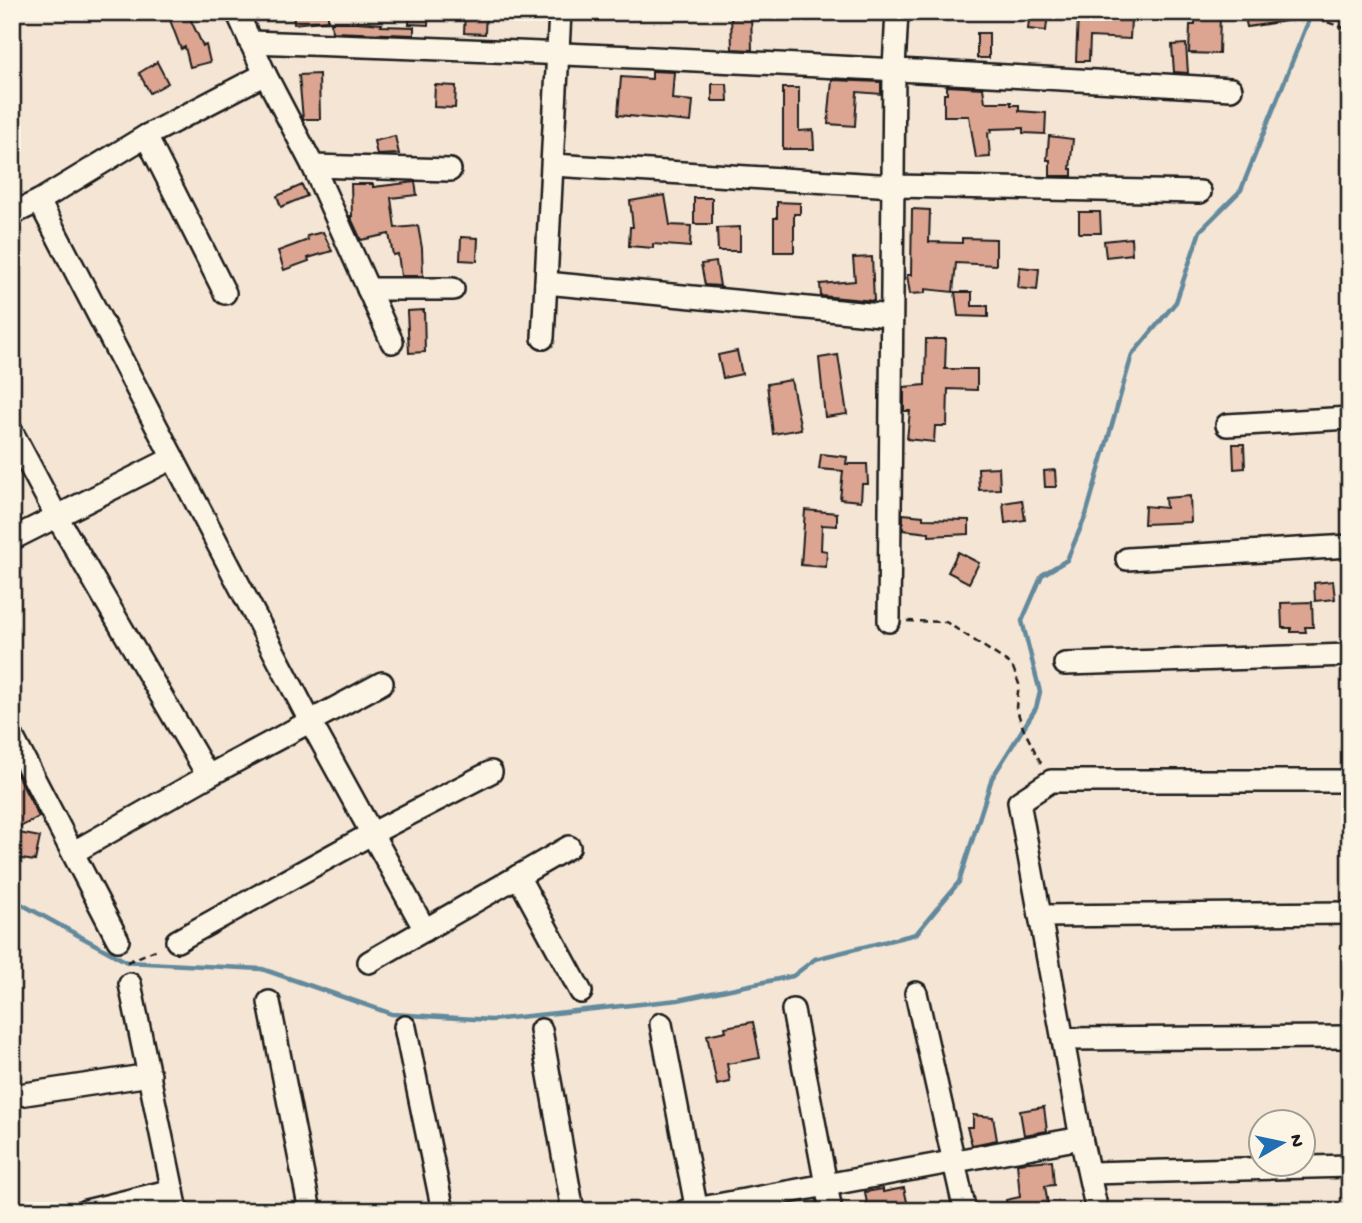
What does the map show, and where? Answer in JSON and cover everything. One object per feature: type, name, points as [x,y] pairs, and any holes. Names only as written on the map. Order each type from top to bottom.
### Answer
[{"type":"street","points":[[237,12],[265,74],[313,166],[392,342]]},
{"type":"street","points":[[543,338],[560,12]]},
{"type":"street","points":[[890,621],[891,316],[897,12]]},
{"type":"street","points":[[250,42],[557,52],[894,68],[1231,89]]},
{"type":"street","points":[[12,214],[39,201],[146,136],[265,74]]},
{"type":"street","points":[[146,136],[225,293]]},
{"type":"street","points":[[553,165],[894,186],[1200,192]]},
{"type":"street","points":[[313,166],[450,170]]},
{"type":"street","points":[[39,201],[310,721],[425,930]]},
{"type":"street","points":[[546,284],[891,316]]},
{"type":"street","points":[[368,289],[453,289]]},
{"type":"street","points":[[1227,425],[1350,418]]},
{"type":"street","points":[[12,432],[57,517],[208,776]]},
{"type":"street","points":[[12,539],[173,458]]},
{"type":"street","points":[[1128,559],[1350,546]]},
{"type":"street","points":[[1065,664],[1350,655]]},
{"type":"street","points":[[74,852],[208,776],[382,683]]},
{"type":"street","points":[[12,736],[118,940]]},
{"type":"street","points":[[177,942],[371,834],[491,772]]},
{"type":"street","points":[[1097,1211],[1018,802],[1051,781],[1350,781]]},
{"type":"street","points":[[369,962],[569,847]]},
{"type":"street","points":[[518,876],[581,992]]},
{"type":"street","points":[[1040,916],[1350,913]]},
{"type":"street","points":[[86,1211],[175,1201],[130,984]]},
{"type":"street","points":[[916,993],[965,1211]]},
{"type":"street","points":[[269,1002],[310,1211]]},
{"type":"street","points":[[793,1010],[831,1211]]},
{"type":"street","points":[[661,1024],[693,1210],[1081,1138]]},
{"type":"street","points":[[405,1027],[443,1211]]},
{"type":"street","points":[[541,1030],[573,1211]]},
{"type":"street","points":[[1064,1039],[1350,1037]]},
{"type":"street","points":[[12,1096],[150,1075]]},
{"type":"street","points":[[1090,1173],[1350,1166]]},
{"type":"path","points":[[1308,12],[1309,16],[1350,30]]},
{"type":"path","points":[[890,621],[946,622],[1012,665],[1020,684],[1016,707],[1023,728],[1051,781]]},
{"type":"path","points":[[130,984],[127,962],[177,942]]},
{"type":"building","points":[[167,12],[187,12],[203,46],[206,45],[210,62],[190,67],[185,47],[181,49]]},
{"type":"building","points":[[293,12],[328,12],[328,20],[294,24]]},
{"type":"building","points":[[409,12],[429,12],[428,25],[409,24]]},
{"type":"building","points":[[465,12],[486,12],[485,34],[464,33]]},
{"type":"building","points":[[731,12],[751,12],[752,50],[732,49]]},
{"type":"building","points":[[1030,12],[1048,12],[1046,31],[1028,29]]},
{"type":"building","points":[[1195,12],[1220,13],[1219,54],[1189,53],[1190,25],[1195,25]]},
{"type":"building","points":[[1244,12],[1298,12],[1299,19],[1247,27]]},
{"type":"building","points":[[1078,13],[1131,18],[1130,39],[1090,37],[1089,61],[1076,61]]},
{"type":"building","points":[[331,22],[414,27],[414,35],[332,32]]},
{"type":"building","points":[[977,33],[989,33],[989,58],[977,58]]},
{"type":"building","points":[[1186,44],[1188,73],[1174,72],[1172,45]]},
{"type":"building","points":[[157,62],[168,83],[150,93],[139,73]]},
{"type":"building","points":[[652,71],[674,72],[672,99],[693,101],[691,122],[618,115],[621,77],[652,79]]},
{"type":"building","points":[[319,74],[320,119],[303,119],[299,75]]},
{"type":"building","points":[[832,80],[881,82],[881,94],[857,92],[855,126],[828,124]]},
{"type":"building","points":[[712,84],[727,84],[728,101],[712,101]]},
{"type":"building","points":[[435,85],[456,86],[455,108],[434,107]]},
{"type":"building","points":[[947,86],[983,88],[985,102],[1011,102],[1011,105],[1019,105],[1019,111],[1046,113],[1045,134],[1023,133],[1023,128],[991,129],[992,132],[988,133],[990,157],[976,158],[969,116],[944,116],[944,94],[947,94]]},
{"type":"building","points":[[783,88],[799,88],[799,131],[813,130],[814,149],[783,149]]},
{"type":"building","points":[[395,136],[399,154],[377,155],[374,141]]},
{"type":"building","points":[[1049,136],[1073,139],[1070,169],[1072,176],[1050,176],[1050,160],[1047,160]]},
{"type":"building","points":[[415,182],[417,195],[391,198],[395,228],[418,226],[423,276],[401,276],[398,254],[393,255],[389,234],[361,240],[350,216],[351,184],[373,184],[373,187]]},
{"type":"building","points":[[302,185],[307,196],[281,207],[277,196]]},
{"type":"building","points":[[665,195],[670,225],[691,226],[690,247],[653,244],[653,248],[629,246],[630,227],[633,227],[630,201]]},
{"type":"building","points":[[694,198],[712,198],[712,224],[694,224]]},
{"type":"building","points":[[777,202],[800,203],[800,214],[794,214],[794,252],[774,252]]},
{"type":"building","points":[[912,209],[930,210],[929,242],[962,243],[962,238],[996,239],[996,265],[956,263],[953,292],[925,289],[925,293],[910,294],[907,275],[911,275]]},
{"type":"building","points":[[1079,212],[1100,212],[1101,233],[1079,233]]},
{"type":"building","points":[[740,227],[740,251],[718,251],[717,228]]},
{"type":"building","points":[[323,232],[332,251],[308,258],[309,261],[284,270],[278,251],[308,240],[307,236]]},
{"type":"building","points":[[461,237],[478,238],[477,261],[460,260]]},
{"type":"building","points":[[1131,238],[1132,254],[1106,257],[1104,241]]},
{"type":"building","points":[[872,257],[874,301],[821,296],[820,284],[855,281],[853,258]]},
{"type":"building","points":[[716,262],[720,286],[705,285],[701,264]]},
{"type":"building","points":[[1020,267],[1039,269],[1037,290],[1018,288]]},
{"type":"building","points":[[955,292],[972,292],[972,306],[988,306],[988,317],[958,316]]},
{"type":"building","points":[[424,310],[425,352],[409,353],[407,311]]},
{"type":"building","points":[[926,339],[946,339],[945,369],[977,369],[977,390],[948,389],[947,426],[935,426],[934,442],[907,439],[910,411],[904,411],[904,387],[925,385]]},
{"type":"building","points":[[737,351],[742,374],[723,378],[718,355]]},
{"type":"building","points":[[838,355],[847,414],[825,417],[819,358]]},
{"type":"building","points":[[791,380],[801,429],[773,434],[767,384]]},
{"type":"building","points":[[1233,444],[1244,444],[1245,468],[1234,469]]},
{"type":"building","points":[[821,454],[847,457],[846,464],[867,464],[868,484],[862,484],[861,501],[840,499],[843,471],[819,469]]},
{"type":"building","points":[[999,467],[1000,489],[979,490],[978,468]]},
{"type":"building","points":[[1055,470],[1056,487],[1045,487],[1044,471]]},
{"type":"building","points":[[1190,496],[1191,522],[1144,524],[1145,506],[1166,508],[1165,498]]},
{"type":"building","points":[[1022,500],[1025,520],[1005,523],[1003,503]]},
{"type":"building","points":[[805,510],[837,513],[837,526],[822,525],[821,550],[827,551],[826,567],[801,565]]},
{"type":"building","points":[[903,514],[923,516],[923,519],[969,520],[969,534],[929,536],[929,533],[903,530]]},
{"type":"building","points":[[958,552],[979,563],[969,583],[948,572]]},
{"type":"building","points":[[1333,581],[1335,599],[1315,601],[1314,583]]},
{"type":"building","points":[[1312,602],[1313,627],[1305,627],[1306,632],[1291,632],[1291,628],[1282,628],[1281,603]]},
{"type":"building","points":[[12,765],[39,817],[12,831]]},
{"type":"building","points":[[19,833],[40,837],[35,861],[15,858]]},
{"type":"building","points":[[753,1022],[760,1058],[727,1064],[730,1082],[717,1085],[707,1035],[726,1031],[725,1027]]},
{"type":"building","points":[[1044,1107],[1047,1131],[1024,1135],[1020,1111]]},
{"type":"building","points":[[973,1115],[993,1117],[997,1140],[972,1145],[967,1127],[973,1127]]},
{"type":"building","points":[[1052,1160],[1054,1185],[1045,1186],[1049,1211],[1007,1211],[1006,1200],[1020,1197],[1017,1163]]},
{"type":"building","points":[[904,1188],[909,1211],[892,1211],[891,1207],[868,1210],[865,1192]]},
{"type":"waterway","points":[[12,899],[127,962],[262,969],[392,1014],[491,1020],[678,1000],[793,976],[815,959],[916,934],[959,882],[992,778],[1036,708],[1040,692],[1022,621],[1042,575],[1067,560],[1086,515],[1132,355],[1176,302],[1200,231],[1241,190],[1312,12]]}]
